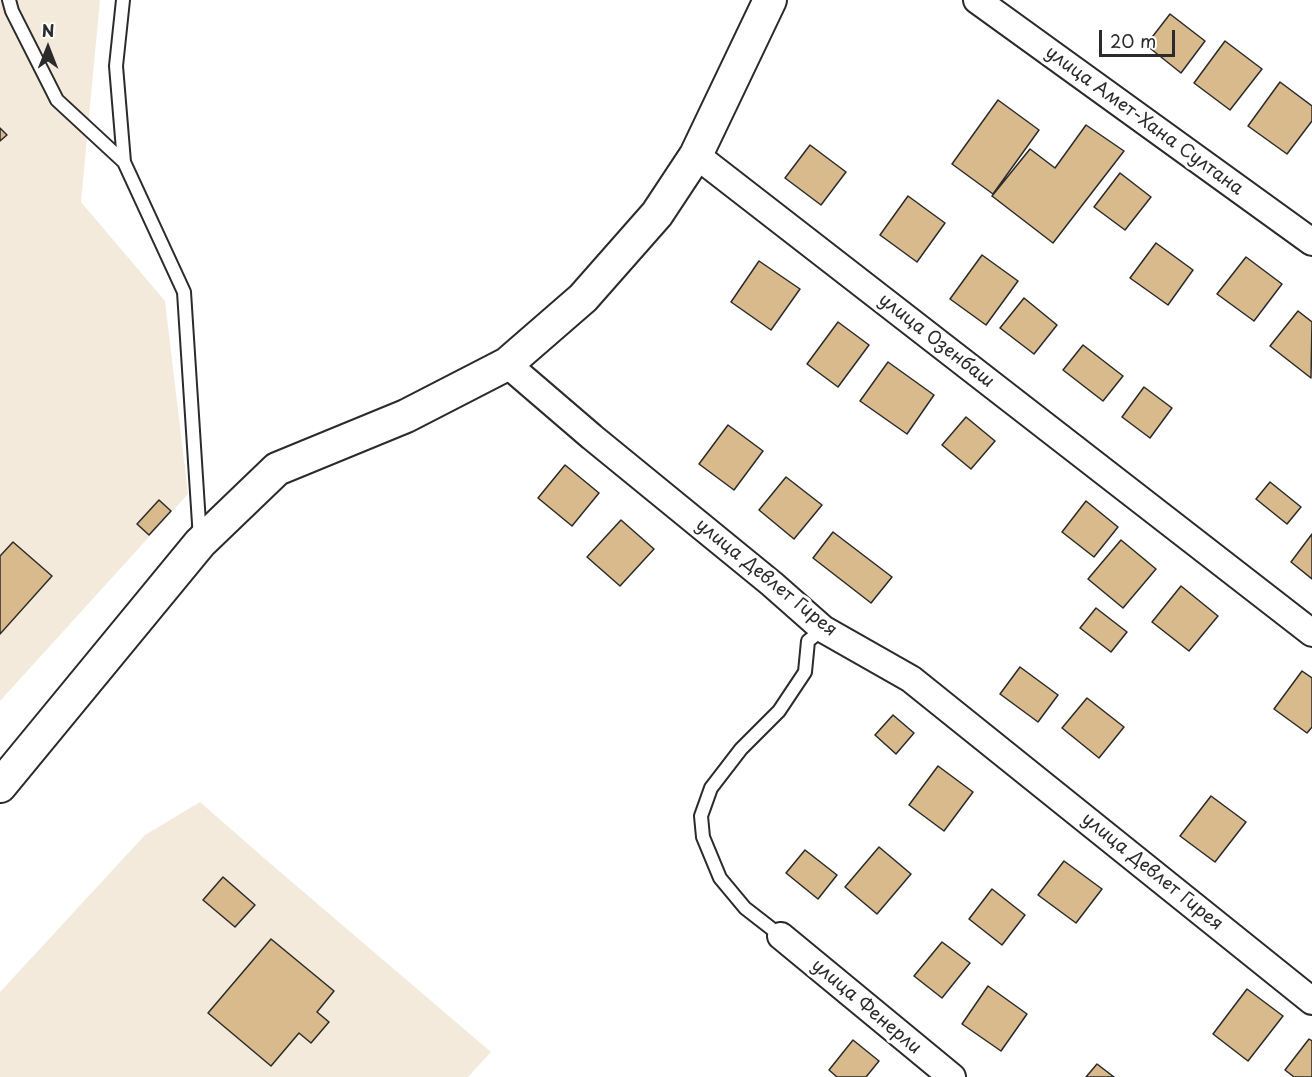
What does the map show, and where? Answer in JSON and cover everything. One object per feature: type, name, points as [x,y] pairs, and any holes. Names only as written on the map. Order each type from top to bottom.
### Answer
[{"type":"street","points":[[0,786],[200,543],[277,469],[406,416],[507,364],[583,298],[657,214],[696,155],[770,0]]},
{"type":"street","name":"улица Амет-Хана Султана","points":[[977,0],[1312,242]]},
{"type":"street","name":"улица Озенбаш","points":[[696,155],[1312,633]]},
{"type":"street","name":"улица Девлет Гирея","points":[[507,364],[823,629],[911,679],[1312,1001]]},
{"type":"street","name":"улица Фенерли","points":[[781,936],[952,1077]]},
{"type":"lane","points":[[9,0],[12,11],[57,100],[124,162]]},
{"type":"lane","points":[[123,0],[116,66],[124,162],[184,292],[200,543]]},
{"type":"lane","points":[[781,936],[745,908],[720,878],[703,837],[701,816],[711,788],[741,749],[779,711],[805,672],[808,641],[823,629]]},
{"type":"shaded area","points":[[0,0],[100,0],[81,202],[165,301],[188,494],[0,701]]},
{"type":"shaded area","points":[[200,802],[491,1052],[468,1077],[0,1077],[0,992],[145,835]]},
{"type":"building","points":[[1170,14],[1205,41],[1181,73],[1146,45]]},
{"type":"building","points":[[1225,41],[1262,69],[1230,110],[1194,83]]},
{"type":"building","points":[[1280,82],[1312,106],[1312,121],[1287,154],[1248,126]]},
{"type":"building","points":[[998,100],[1039,130],[993,194],[952,164]]},
{"type":"building","points":[[1086,125],[1124,151],[1053,243],[992,196],[1030,149],[1055,168]]},
{"type":"building","points":[[0,128],[7,135],[0,141]]},
{"type":"building","points":[[810,145],[846,172],[821,205],[785,178]]},
{"type":"building","points":[[1120,173],[1151,197],[1125,230],[1094,207]]},
{"type":"building","points":[[908,196],[945,223],[917,262],[880,235]]},
{"type":"building","points":[[1156,243],[1193,270],[1168,305],[1130,278]]},
{"type":"building","points":[[982,255],[1018,281],[986,325],[950,299]]},
{"type":"building","points":[[1246,257],[1282,284],[1254,321],[1217,294]]},
{"type":"building","points":[[759,261],[800,289],[771,330],[731,302]]},
{"type":"building","points":[[1024,298],[1057,325],[1034,354],[1000,328]]},
{"type":"building","points":[[1298,311],[1312,322],[1311,378],[1270,346]]},
{"type":"building","points":[[838,322],[869,345],[838,387],[807,364]]},
{"type":"building","points":[[1083,345],[1123,376],[1103,401],[1063,370]]},
{"type":"building","points":[[888,362],[934,395],[907,434],[860,401]]},
{"type":"building","points":[[1144,387],[1172,408],[1150,438],[1122,417]]},
{"type":"building","points":[[966,417],[995,441],[971,469],[942,445]]},
{"type":"building","points":[[728,425],[763,451],[734,490],[699,464]]},
{"type":"building","points":[[565,465],[599,493],[572,526],[538,498]]},
{"type":"building","points":[[786,477],[822,505],[794,539],[759,510]]},
{"type":"building","points":[[1270,482],[1301,507],[1287,524],[1256,499]]},
{"type":"building","points":[[159,500],[171,511],[149,535],[137,524]]},
{"type":"building","points":[[1086,501],[1118,527],[1094,557],[1062,532]]},
{"type":"building","points":[[621,520],[654,549],[620,586],[587,557]]},
{"type":"building","points":[[833,532],[892,577],[871,603],[813,558]]},
{"type":"building","points":[[1312,534],[1312,579],[1291,562]]},
{"type":"building","points":[[1121,540],[1156,569],[1123,608],[1088,579]]},
{"type":"building","points":[[13,542],[52,576],[0,634],[0,556]]},
{"type":"building","points":[[1181,586],[1218,616],[1189,651],[1152,622]]},
{"type":"building","points":[[1096,608],[1127,632],[1111,652],[1080,628]]},
{"type":"building","points":[[1020,667],[1058,695],[1038,722],[1000,694]]},
{"type":"building","points":[[1302,671],[1312,678],[1312,727],[1307,733],[1274,709]]},
{"type":"building","points":[[1087,698],[1124,727],[1099,758],[1062,728]]},
{"type":"building","points":[[893,715],[914,733],[896,754],[875,735]]},
{"type":"building","points":[[938,766],[973,792],[944,831],[909,805]]},
{"type":"building","points":[[1211,796],[1246,822],[1215,862],[1180,836]]},
{"type":"building","points":[[879,847],[911,874],[877,914],[845,887]]},
{"type":"building","points":[[805,850],[837,875],[818,899],[786,873]]},
{"type":"building","points":[[1064,861],[1102,889],[1076,923],[1038,895]]},
{"type":"building","points":[[223,877],[255,905],[235,927],[203,900]]},
{"type":"building","points":[[992,889],[1025,915],[1002,945],[969,919]]},
{"type":"building","points":[[271,939],[334,991],[317,1012],[329,1022],[311,1043],[299,1033],[271,1066],[208,1013]]},
{"type":"building","points":[[942,942],[970,963],[942,998],[914,976]]},
{"type":"building","points":[[988,986],[1027,1014],[1001,1051],[962,1024]]},
{"type":"building","points":[[1247,989],[1283,1016],[1248,1061],[1213,1034]]},
{"type":"building","points":[[1309,1039],[1312,1041],[1312,1077],[1294,1077],[1285,1070]]},
{"type":"building","points":[[853,1040],[879,1061],[866,1077],[837,1077],[829,1070]]},
{"type":"building","points":[[1097,1064],[1114,1077],[1086,1077]]}]
